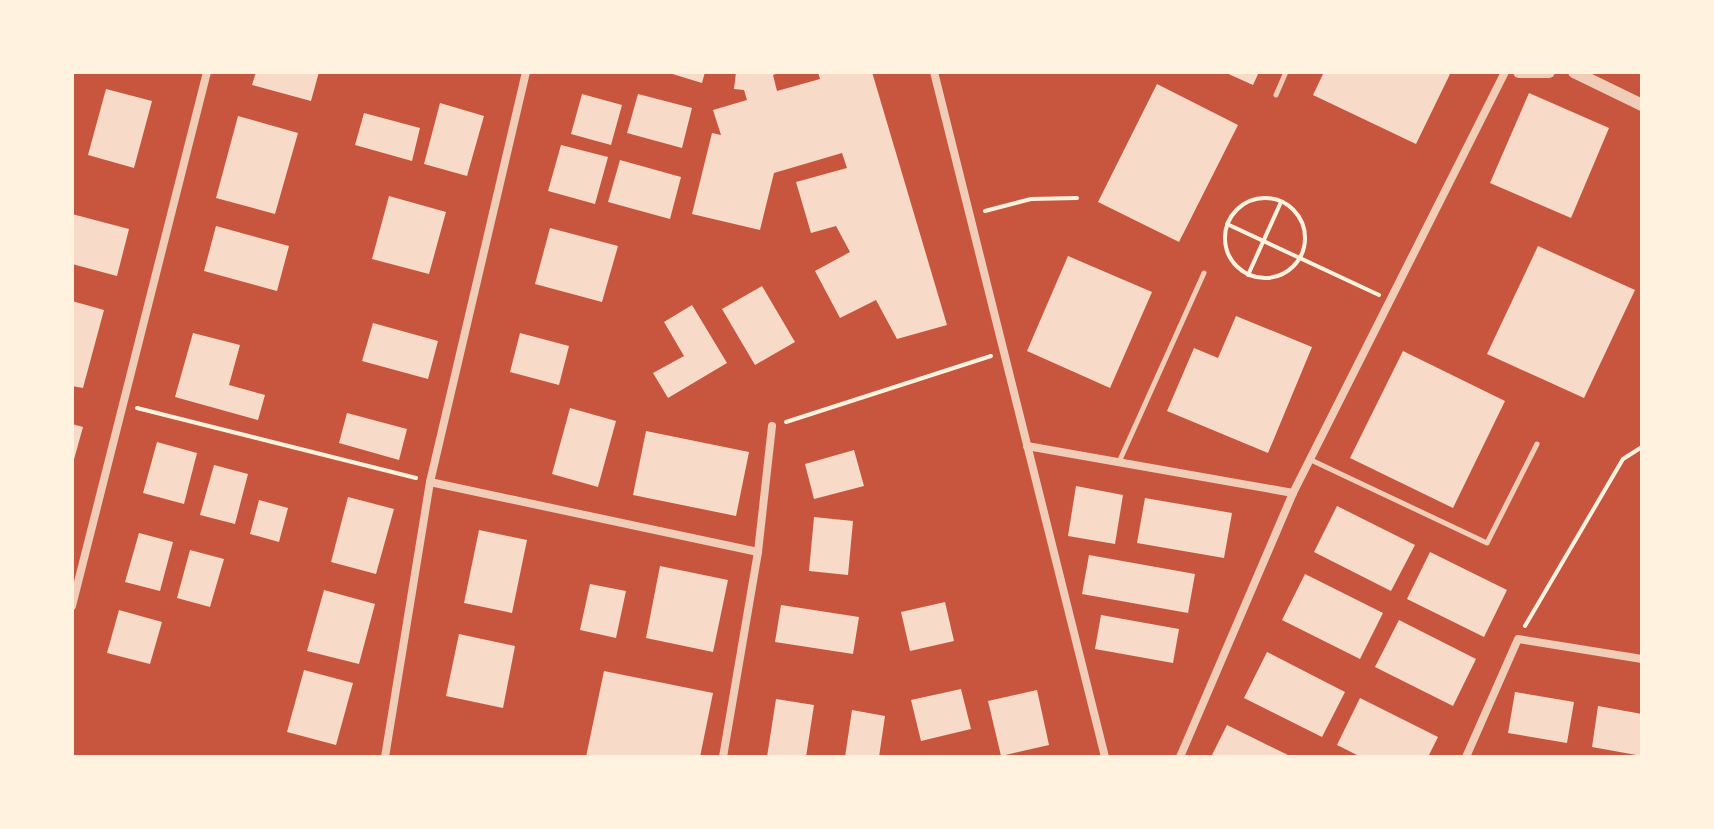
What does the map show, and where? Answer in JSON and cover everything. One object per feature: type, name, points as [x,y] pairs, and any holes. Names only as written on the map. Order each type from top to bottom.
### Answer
[{"type":"street","points":[[72,606],[207,72]]},
{"type":"street","points":[[385,757],[430,482],[526,72]]},
{"type":"street","points":[[934,72],[1105,757]]},
{"type":"street","points":[[1180,757],[1293,493],[1388,299],[1505,72]]},
{"type":"street","points":[[1519,72],[1549,72]]},
{"type":"street","points":[[1574,72],[1642,105]]},
{"type":"street","points":[[723,757],[758,552],[772,426]]},
{"type":"street","points":[[1027,446],[1293,493]]},
{"type":"street","points":[[430,482],[758,552]]},
{"type":"street","points":[[1466,757],[1518,639],[1642,659]]},
{"type":"lane","points":[[1276,95],[1286,72]]},
{"type":"lane","points":[[1119,462],[1204,273]]},
{"type":"lane","points":[[1310,459],[1487,543],[1537,444]]},
{"type":"path","points":[[969,215],[1031,199],[1077,198]]},
{"type":"path","points":[[1269,198],[1281,202],[1292,209],[1302,224],[1305,245],[1301,257],[1281,275],[1268,278],[1248,275],[1232,262],[1226,250],[1227,224],[1244,204],[1269,198]]},
{"type":"path","points":[[1248,275],[1281,202]]},
{"type":"path","points":[[1227,224],[1388,299]]},
{"type":"path","points":[[772,426],[1003,352]]},
{"type":"path","points":[[123,404],[430,482]]},
{"type":"path","points":[[1518,639],[1623,459],[1642,447]]},
{"type":"building","points":[[256,72],[319,72],[311,101],[252,85]]},
{"type":"building","points":[[666,72],[705,72],[702,83]]},
{"type":"building","points":[[736,72],[781,72],[773,75],[777,91],[820,79],[818,72],[872,72],[947,325],[897,339],[876,300],[840,318],[815,271],[850,252],[836,226],[811,233],[796,182],[847,168],[842,153],[774,173],[760,230],[692,214],[712,133],[721,135],[713,110],[747,100],[744,90],[734,89]]},
{"type":"building","points":[[1224,72],[1259,72],[1253,85]]},
{"type":"building","points":[[1324,72],[1451,72],[1416,144],[1313,95]]},
{"type":"building","points":[[1157,84],[1238,125],[1179,242],[1098,202]]},
{"type":"building","points":[[106,89],[152,101],[134,168],[88,155]]},
{"type":"building","points":[[1529,93],[1609,128],[1571,218],[1490,183]]},
{"type":"building","points":[[582,94],[622,105],[611,145],[571,134]]},
{"type":"building","points":[[638,94],[692,108],[682,148],[627,133]]},
{"type":"building","points":[[440,103],[484,116],[467,176],[424,164]]},
{"type":"building","points":[[364,113],[420,128],[412,161],[355,145]]},
{"type":"building","points":[[238,116],[298,133],[275,214],[216,198]]},
{"type":"building","points":[[561,145],[608,157],[595,204],[548,191]]},
{"type":"building","points":[[620,160],[681,177],[670,219],[608,202]]},
{"type":"building","points":[[389,196],[446,212],[429,274],[372,259]]},
{"type":"building","points":[[72,214],[129,229],[117,276],[72,264]]},
{"type":"building","points":[[216,226],[289,246],[277,291],[204,271]]},
{"type":"building","points":[[550,228],[618,246],[602,302],[535,284]]},
{"type":"building","points":[[1538,246],[1635,290],[1584,398],[1487,354]]},
{"type":"building","points":[[1068,256],[1152,292],[1110,388],[1027,351]]},
{"type":"building","points":[[762,286],[795,342],[755,365],[722,309]]},
{"type":"building","points":[[72,301],[104,310],[83,388],[72,386]]},
{"type":"building","points":[[692,305],[727,363],[668,398],[653,373],[684,356],[664,322]]},
{"type":"building","points":[[1236,316],[1312,347],[1268,453],[1167,411],[1194,348],[1218,358]]},
{"type":"building","points":[[373,323],[438,341],[428,379],[362,361]]},
{"type":"building","points":[[193,333],[240,345],[229,385],[265,395],[258,420],[175,397]]},
{"type":"building","points":[[520,333],[569,346],[559,385],[510,372]]},
{"type":"building","points":[[1403,351],[1505,401],[1453,508],[1350,458]]},
{"type":"building","points":[[570,408],[616,421],[598,487],[552,474]]},
{"type":"building","points":[[347,413],[407,429],[399,460],[339,443]]},
{"type":"building","points":[[72,424],[83,427],[73,463],[72,463]]},
{"type":"building","points":[[646,431],[749,452],[736,516],[633,495]]},
{"type":"building","points":[[157,442],[197,453],[184,504],[143,493]]},
{"type":"building","points":[[854,450],[864,486],[814,499],[805,464]]},
{"type":"building","points":[[214,465],[248,474],[235,524],[200,515]]},
{"type":"building","points":[[1076,486],[1123,495],[1115,544],[1068,536]]},
{"type":"building","points":[[348,497],[394,509],[376,574],[331,562]]},
{"type":"building","points":[[1145,498],[1232,513],[1224,558],[1137,543]]},
{"type":"building","points":[[259,500],[288,508],[279,542],[250,534]]},
{"type":"building","points":[[1337,506],[1415,545],[1391,591],[1314,552]]},
{"type":"building","points":[[814,517],[853,521],[848,575],[809,571]]},
{"type":"building","points":[[479,530],[527,540],[512,613],[464,603]]},
{"type":"building","points":[[139,533],[173,542],[160,591],[125,582]]},
{"type":"building","points":[[190,550],[224,559],[210,607],[177,598]]},
{"type":"building","points":[[1430,552],[1507,590],[1484,637],[1407,599]]},
{"type":"building","points":[[1089,555],[1195,574],[1188,613],[1082,594]]},
{"type":"building","points":[[660,566],[728,580],[713,652],[646,638]]},
{"type":"building","points":[[1305,574],[1383,613],[1360,659],[1282,620]]},
{"type":"building","points":[[590,584],[626,591],[616,638],[580,630]]},
{"type":"building","points":[[324,590],[375,604],[359,664],[307,651]]},
{"type":"building","points":[[945,602],[954,641],[910,651],[901,612]]},
{"type":"building","points":[[781,605],[859,617],[853,654],[775,642]]},
{"type":"building","points":[[119,610],[162,622],[150,664],[107,653]]},
{"type":"building","points":[[1101,615],[1179,629],[1173,663],[1095,649]]},
{"type":"building","points":[[1399,620],[1476,659],[1453,706],[1375,667]]},
{"type":"building","points":[[459,634],[515,646],[503,708],[446,696]]},
{"type":"building","points":[[1267,652],[1345,692],[1322,737],[1244,698]]},
{"type":"building","points":[[304,670],[353,683],[336,745],[287,732]]},
{"type":"building","points":[[604,671],[713,693],[700,757],[586,757]]},
{"type":"building","points":[[961,689],[971,729],[921,741],[911,700]]},
{"type":"building","points":[[1037,690],[1049,745],[1001,756],[988,701]]},
{"type":"building","points":[[1515,692],[1574,702],[1567,743],[1508,733]]},
{"type":"building","points":[[1360,698],[1438,737],[1428,757],[1361,757],[1337,745]]},
{"type":"building","points":[[776,699],[814,705],[806,757],[767,757]]},
{"type":"building","points":[[1598,706],[1642,714],[1642,756],[1592,747]]},
{"type":"building","points":[[852,710],[885,716],[879,757],[845,757]]},
{"type":"building","points":[[1227,725],[1292,757],[1211,757]]}]
